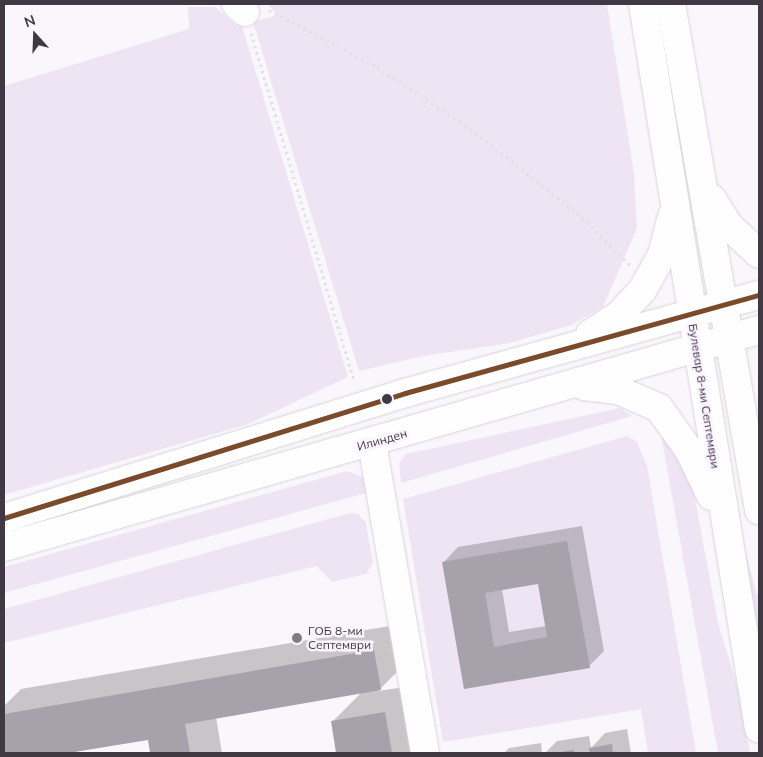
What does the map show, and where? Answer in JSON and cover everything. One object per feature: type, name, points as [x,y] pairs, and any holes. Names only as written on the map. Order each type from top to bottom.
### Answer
[{"type":"street","name":"Булевар 8-ми Септември","points":[[643,4],[696,348],[759,729]]},
{"type":"street","points":[[672,4],[705,184],[759,510]]},
{"type":"street","points":[[705,184],[728,225],[759,254]]},
{"type":"street","points":[[555,351],[610,322],[638,297],[670,229],[672,193]]},
{"type":"street","points":[[4,518],[555,351],[759,296]]},
{"type":"street","name":"Илинден","points":[[4,547],[372,443],[759,330]]},
{"type":"street","points":[[565,386],[618,390],[659,408],[689,450],[725,523]]},
{"type":"street","points":[[372,443],[425,753]]},
{"type":"path","points":[[354,380],[240,8],[263,7],[409,86],[577,213],[637,273]]},
{"type":"shaded area","points":[[268,4],[607,4],[634,174],[637,228],[603,307],[571,325],[510,343],[424,356],[359,371],[253,22],[277,15]]},
{"type":"shaded area","points":[[188,7],[215,7],[236,25],[241,23],[348,377],[248,424],[4,495],[4,86],[189,29]]},
{"type":"shaded area","points":[[620,408],[632,416],[401,483],[399,463],[406,454]]},
{"type":"shaded area","points":[[660,429],[693,488],[718,623],[739,692],[750,753],[718,753]]},
{"type":"shaded area","points":[[627,436],[637,442],[647,466],[696,753],[648,753],[641,709],[443,742],[403,499]]},
{"type":"shaded area","points":[[347,471],[365,478],[366,493],[4,593],[4,567]]},
{"type":"shaded area","points":[[350,513],[358,514],[366,523],[373,563],[366,574],[332,582],[317,566],[4,643],[4,609]]},
{"type":"shaded area","points":[[740,534],[759,601],[759,647]]},
{"type":"building","points":[[567,541],[590,668],[464,689],[442,562]],"holes":[[[538,584],[547,637],[494,647],[485,593]]]},
{"type":"building","points":[[374,650],[381,690],[185,724],[190,753],[150,753],[148,740],[68,753],[4,753],[4,714]]},
{"type":"building","points":[[385,712],[392,753],[336,753],[331,721]]},
{"type":"building","points":[[612,744],[613,753],[590,753],[589,748]]},
{"type":"building","points":[[574,750],[574,753],[561,753],[561,752]]},
{"type":"transit line","points":[[4,518],[405,393],[759,295]]},
{"type":"place","name":"ГОБ 8-ми Септември","points":[[297,638]]}]
